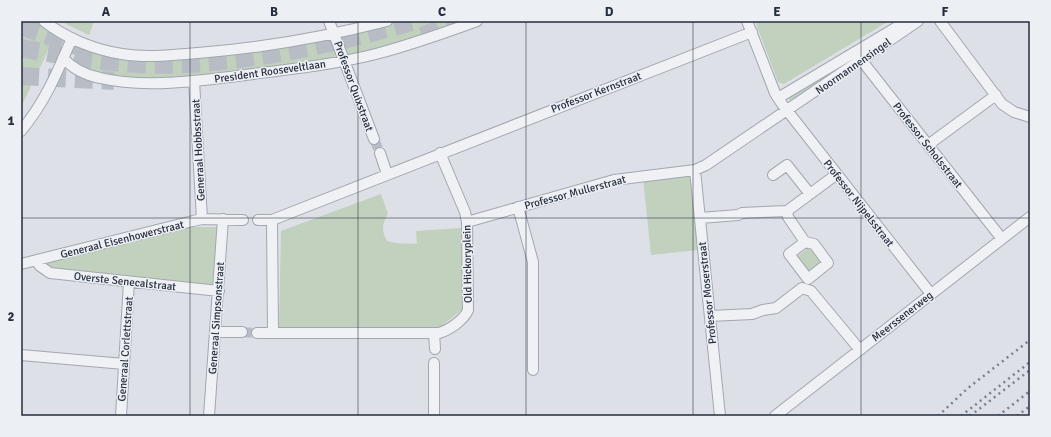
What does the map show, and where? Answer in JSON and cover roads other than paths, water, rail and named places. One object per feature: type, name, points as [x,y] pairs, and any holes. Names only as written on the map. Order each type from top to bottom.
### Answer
[{"type":"street","points":[[44,21],[57,31],[101,50],[114,53],[152,56],[226,51],[258,47],[334,33],[387,21]]},
{"type":"street","name":"Professor Quixstraat","points":[[329,21],[374,139]]},
{"type":"street","name":"President Rooseveltlaan","points":[[63,58],[76,70],[100,78],[151,83],[194,80],[303,68],[376,54],[477,21]]},
{"type":"street","name":"Professor Nijpelsstraat","points":[[747,21],[778,98],[931,294]]},
{"type":"street","name":"Noormannensingel","points":[[788,111],[858,56],[907,21]]},
{"type":"street","name":"Noormannensingel","points":[[778,98],[858,56],[918,21]]},
{"type":"street","points":[[940,21],[1002,104],[1014,112],[1030,117]]},
{"type":"street","name":"Professor Kernstraat","points":[[440,153],[752,32]]},
{"type":"street","points":[[21,131],[47,95],[72,38]]},
{"type":"street","name":"Professor Scholsstraat","points":[[858,56],[1002,239]]},
{"type":"street","name":"Generaal Hobbsstraat","points":[[194,80],[202,219]]},
{"type":"street","points":[[928,145],[996,95]]},
{"type":"street","name":"Professor Mullerstraat","points":[[467,222],[614,180],[695,170],[706,165],[788,111]]},
{"type":"street","points":[[380,153],[387,174]]},
{"type":"street","points":[[258,220],[272,220],[440,153]]},
{"type":"street","name":"Old Hickoryplein","points":[[257,333],[434,333],[444,332],[465,316],[468,310],[467,222],[440,153]]},
{"type":"street","points":[[773,175],[787,164],[810,194]]},
{"type":"street","name":"Professor Moserstraat","points":[[695,170],[720,416]]},
{"type":"street","points":[[700,218],[738,215],[742,213],[787,211],[837,174]]},
{"type":"street","points":[[518,207],[533,262],[533,370]]},
{"type":"street","points":[[787,211],[788,217],[805,242]]},
{"type":"street","name":"Meerssenerweg","points":[[775,416],[1030,217]]},
{"type":"street","name":"Generaal Eisenhowerstraat","points":[[21,264],[202,219],[223,219]]},
{"type":"street","points":[[223,219],[243,220]]},
{"type":"street","name":"Generaal Simpsonstraat","points":[[209,416],[223,219]]},
{"type":"street","points":[[272,220],[273,332]]},
{"type":"street","name":"Overste Senecalstraat","points":[[36,261],[50,273],[219,291]]},
{"type":"street","name":"Generaal Corlettstraat","points":[[121,416],[129,282]]},
{"type":"street","points":[[710,316],[752,314],[763,310],[776,308],[802,288],[811,291],[860,350]]},
{"type":"street","points":[[216,332],[242,332]]},
{"type":"street","points":[[434,333],[435,349]]},
{"type":"street","points":[[21,355],[124,364]]},
{"type":"street","points":[[434,364],[434,416]]},
{"type":"tunnel","points":[[21,48],[63,56],[105,61],[168,65],[189,64],[218,62],[275,54],[332,43],[415,21]]},
{"type":"tunnel","points":[[422,36],[461,21]]},
{"type":"tunnel","points":[[21,26],[88,50]]},
{"type":"tunnel","points":[[21,76],[114,81]]},
{"type":"tunnel","points":[[374,139],[380,153]]},
{"type":"tunnel","points":[[242,332],[257,333]]},
{"type":"railway","points":[[938,416],[968,388],[1030,340]]},
{"type":"railway","points":[[961,416],[1030,362]]},
{"type":"railway","points":[[970,416],[1030,370]]},
{"type":"railway","points":[[998,416],[1030,391]]},
{"type":"railway","points":[[1017,416],[1030,406]]}]
